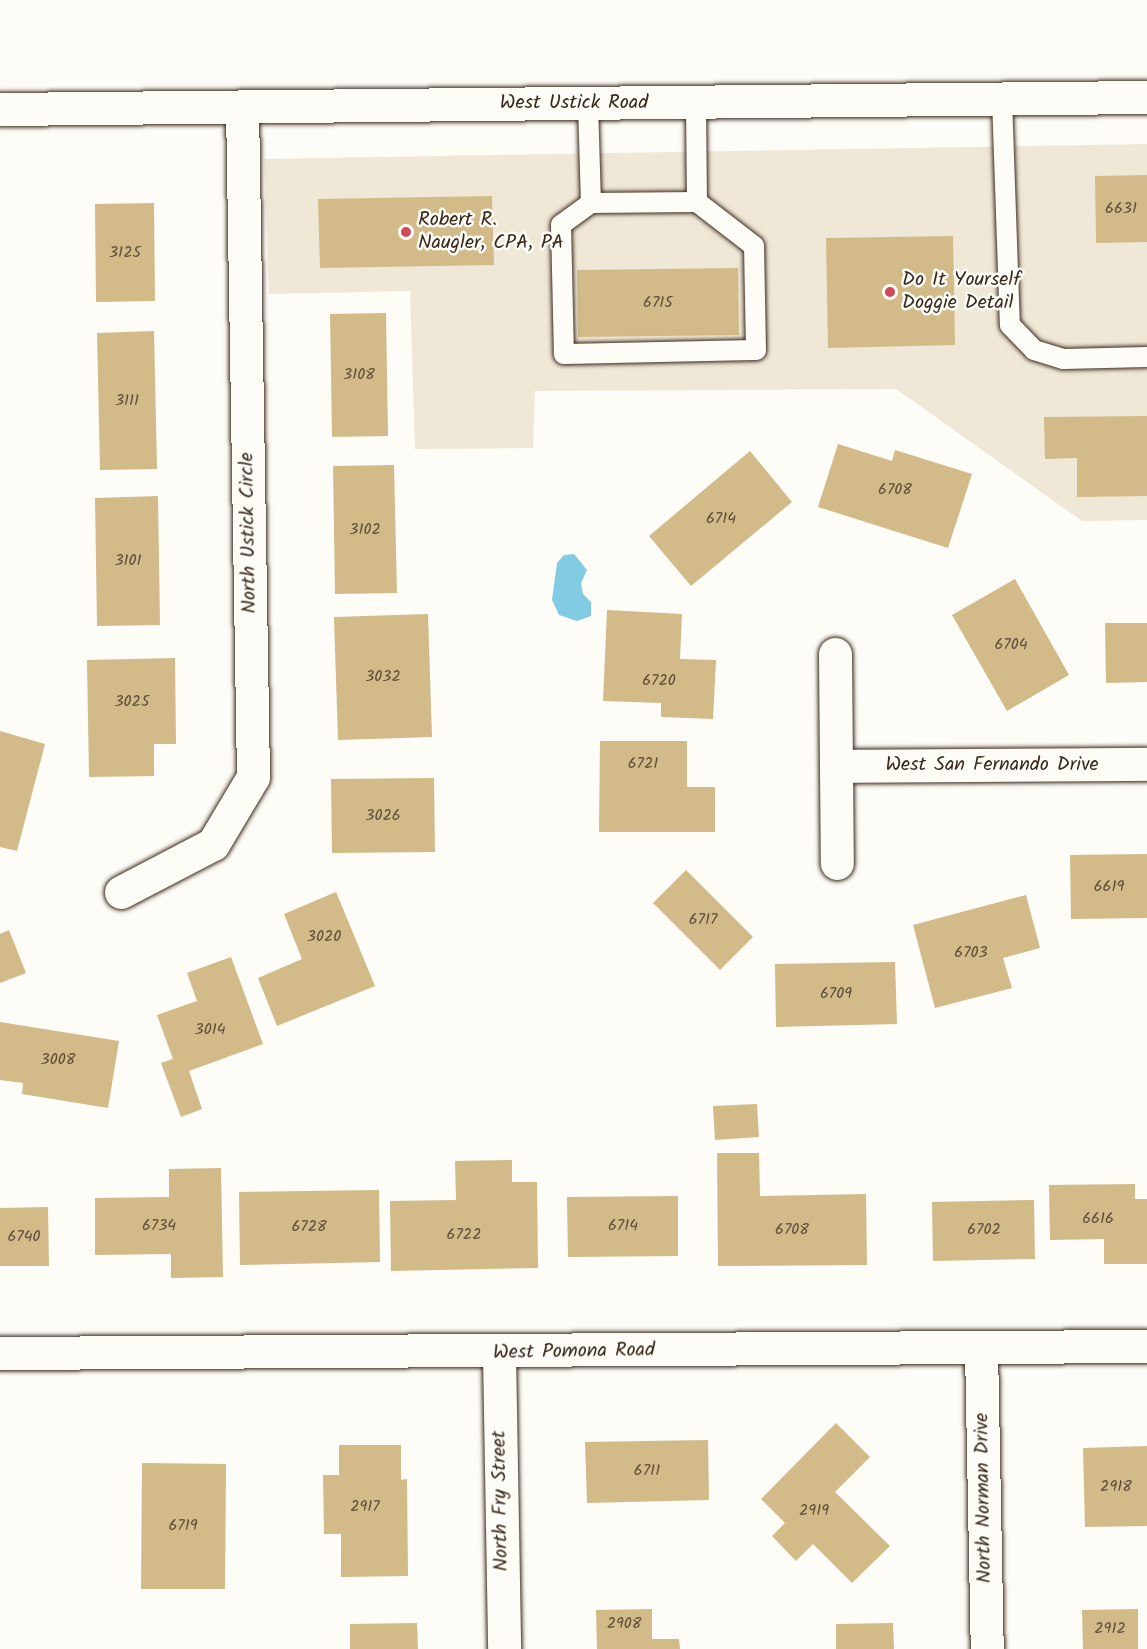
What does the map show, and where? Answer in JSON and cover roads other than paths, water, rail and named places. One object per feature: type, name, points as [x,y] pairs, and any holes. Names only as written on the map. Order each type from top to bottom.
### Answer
[{"type":"street","name":"West Ustick Road","points":[[0,109],[1147,97]]},
{"type":"street","name":"North Ustick Circle","points":[[121,892],[213,844],[253,777],[242,106]]},
{"type":"street","points":[[835,654],[837,863]]},
{"type":"street","name":"West San Fernando Drive","points":[[836,766],[1147,764]]},
{"type":"street","name":"West Pomona Road","points":[[0,1353],[499,1353],[1147,1346]]},
{"type":"street","name":"North Norman Drive","points":[[981,1348],[987,1649]]},
{"type":"street","name":"North Fry Street","points":[[499,1353],[504,1649]]},
{"type":"lane","points":[[1002,99],[1010,325],[1034,350],[1064,359],[1147,357]]},
{"type":"lane","points":[[696,102],[697,202]]},
{"type":"lane","points":[[588,103],[591,203]]},
{"type":"lane","points":[[697,202],[754,246],[756,350],[564,354],[561,225],[591,203],[697,202]]},
{"type":"water","points":[[574,554],[587,570],[581,583],[583,594],[591,602],[591,616],[577,621],[559,615],[552,600],[557,563],[564,555]]},
{"type":"place","name":"Robert R. Naugler, CPA, PA","points":[[406,232]]},
{"type":"place","name":"Do It Yourself Doggie Detail","points":[[890,292]]}]
